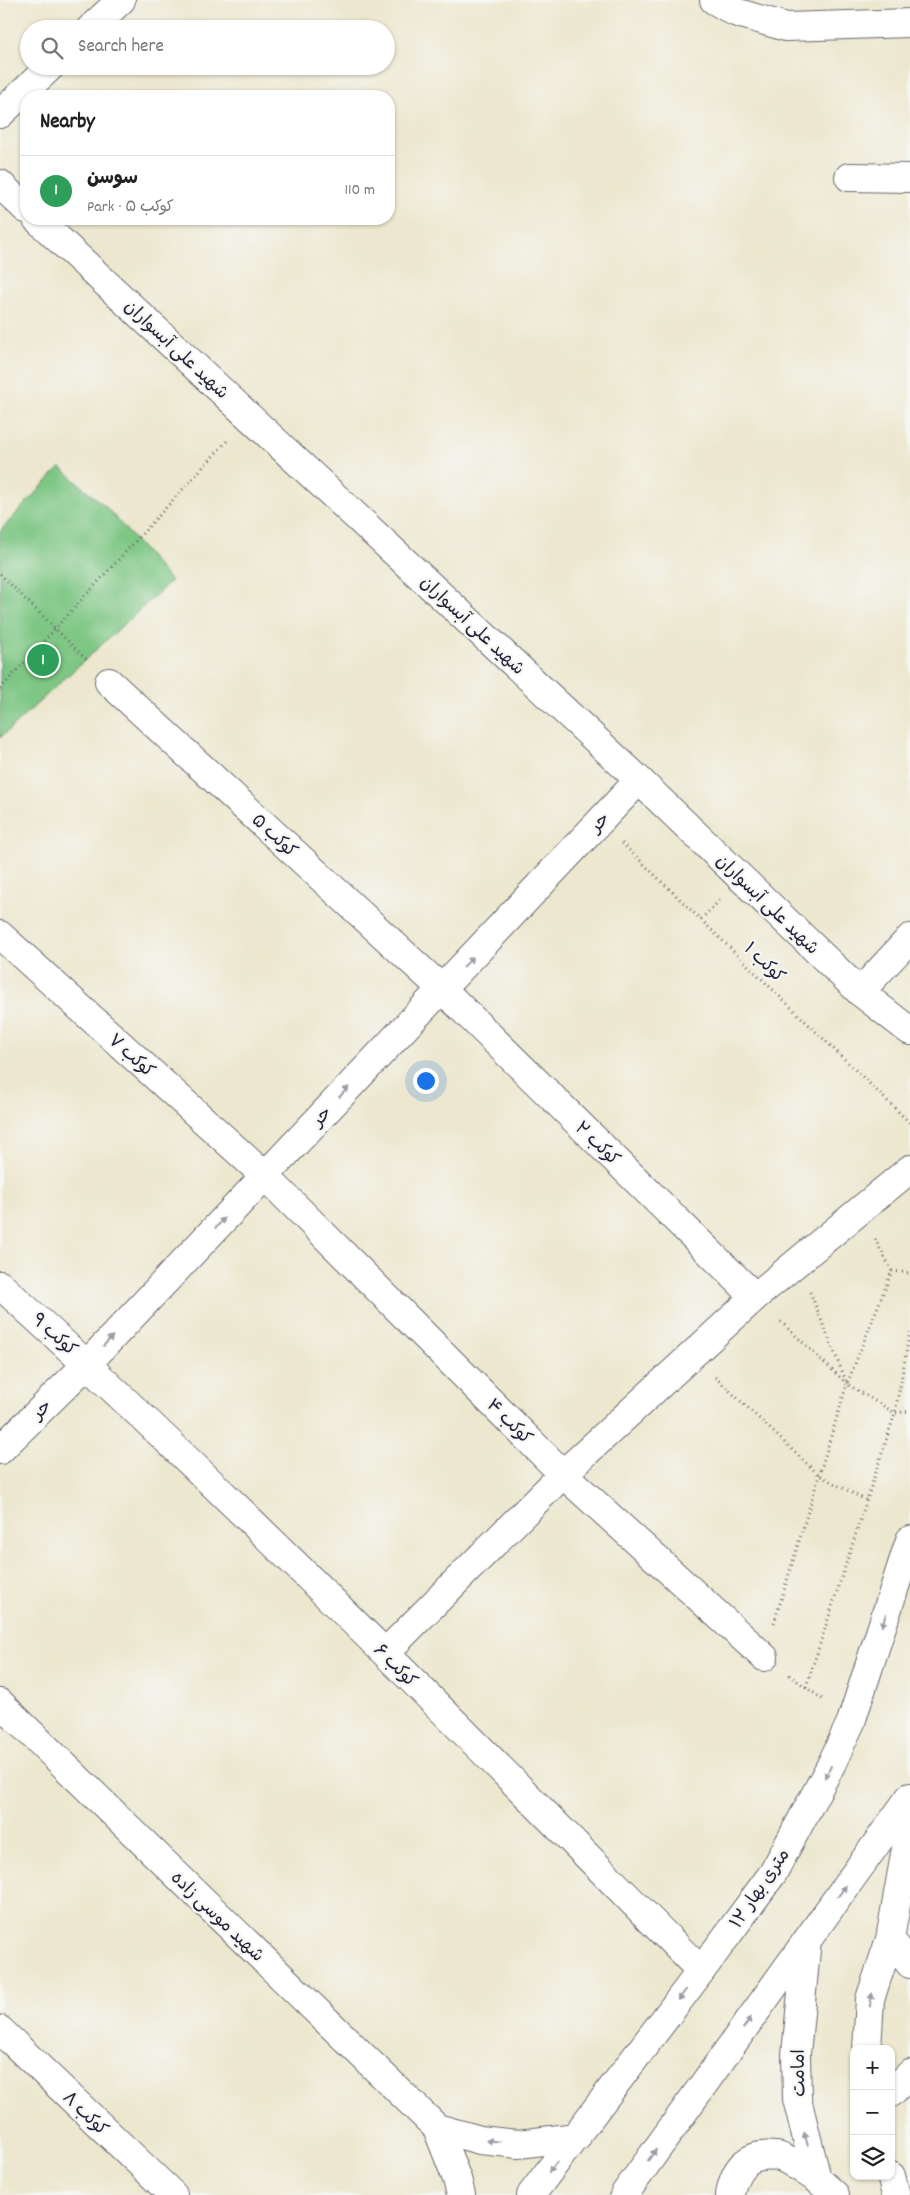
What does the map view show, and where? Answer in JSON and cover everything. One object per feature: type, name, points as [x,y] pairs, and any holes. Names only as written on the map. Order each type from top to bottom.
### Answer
[{"type":"street","points":[[100,20],[121,0]]},
{"type":"street","points":[[714,0],[735,12],[786,27],[910,23]]},
{"type":"street","points":[[26,90],[41,75]]},
{"type":"street","points":[[0,114],[20,95]]},
{"type":"street","points":[[849,177],[910,178]]},
{"type":"street","points":[[0,184],[20,203]]},
{"type":"street","name":"شهید علی آبسواران","points":[[43,225],[639,780],[860,992],[910,1031]]},
{"type":"street","name":"کوکب ۵","points":[[109,682],[442,989]]},
{"type":"street","name":"حر","points":[[0,1450],[87,1364],[639,780]]},
{"type":"street","name":"کوکب ۷","points":[[0,935],[265,1176]]},
{"type":"street","points":[[860,992],[910,938]]},
{"type":"street","name":"کوکب ۲","points":[[442,989],[755,1297]]},
{"type":"street","points":[[385,1653],[563,1474],[692,1355],[755,1297],[910,1169]]},
{"type":"street","name":"کوکب ۴","points":[[265,1176],[563,1474],[764,1657]]},
{"type":"street","name":"کوکب ۹","points":[[0,1284],[87,1364]]},
{"type":"street","name":"کوکب ۶","points":[[87,1364],[385,1653],[701,1971]]},
{"type":"street","name":"۱۲ متری بهار","points":[[531,2195],[577,2137],[773,1872],[831,1765],[851,1722],[903,1579],[910,1540]]},
{"type":"street","name":"شهید موسی زاده","points":[[0,1703],[437,2128],[457,2179],[461,2195]]},
{"type":"street","points":[[624,2195],[910,1797]]},
{"type":"street","points":[[867,2045],[870,1999],[890,1939],[910,1826]]},
{"type":"street","points":[[890,1939],[910,1964]]},
{"type":"street","name":"امامت","points":[[807,1940],[796,2054],[797,2099],[826,2187]]},
{"type":"street","name":"کوکب ۸","points":[[0,2030],[173,2195]]},
{"type":"street","points":[[894,2090],[910,2074]]},
{"type":"street","name":"شهید موسی زاده","points":[[437,2128],[480,2140],[518,2144],[577,2137]]},
{"type":"street","points":[[730,2195],[732,2180],[742,2164],[754,2158],[778,2156],[826,2187]]},
{"type":"street","points":[[892,2180],[896,2195]]},
{"type":"path","points":[[0,689],[249,416]]},
{"type":"path","points":[[0,574],[109,682]]},
{"type":"path","name":"کوکب ۱","points":[[600,821],[910,1123]]},
{"type":"path","points":[[851,1722],[764,1657],[847,1384],[892,1271],[860,1210]]},
{"type":"path","points":[[798,1261],[847,1384]]},
{"type":"path","points":[[892,1271],[910,1273]]},
{"type":"path","points":[[755,1297],[847,1384],[895,1413],[910,1411]]},
{"type":"path","points":[[806,1687],[895,1413],[910,1332]]},
{"type":"path","points":[[692,1355],[819,1475],[866,1501]]},
{"type":"green space","points":[[60,467],[106,507],[171,581],[0,738],[0,531]]},
{"type":"place","name":"سوسن","points":[[43,660]]}]
